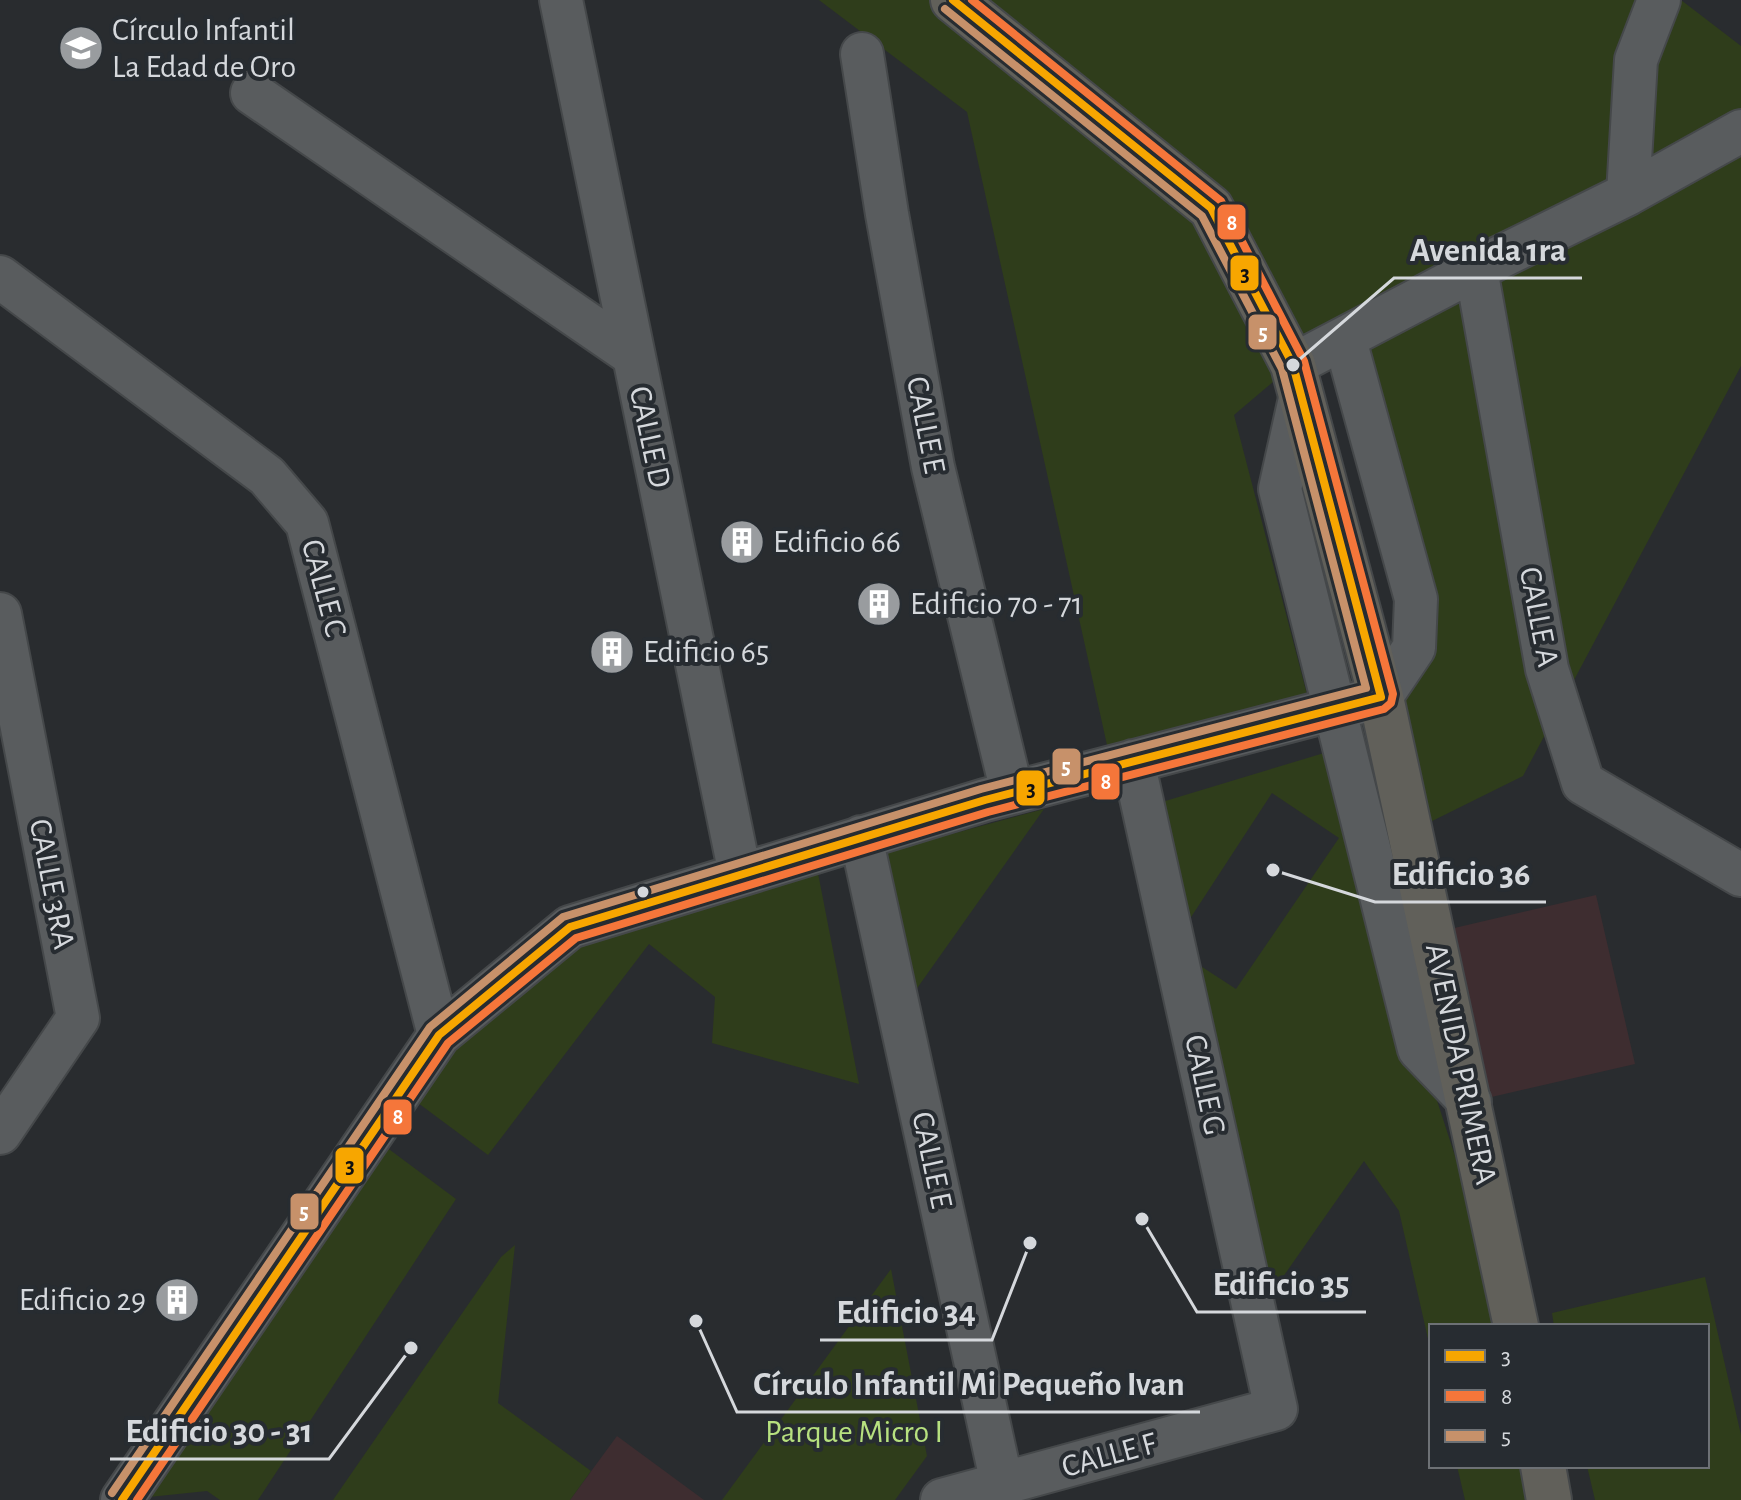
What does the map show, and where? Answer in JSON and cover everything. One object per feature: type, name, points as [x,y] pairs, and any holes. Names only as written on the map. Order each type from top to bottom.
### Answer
[{"type":"main road","name":"AVENIDA PRIMERA","points":[[953,0],[1211,208],[1297,380],[1381,697],[1516,1324]]},
{"type":"main road","points":[[1543,1468],[1549,1500]]},
{"type":"street","name":"CALLE D","points":[[561,0],[740,874]]},
{"type":"street","points":[[1628,194],[1636,60],[1659,0]]},
{"type":"street","name":"CALLE E","points":[[862,54],[887,214],[933,467],[1012,792]]},
{"type":"street","points":[[252,93],[633,355]]},
{"type":"street","points":[[1470,1102],[1419,1049],[1280,489],[1297,380],[1345,340],[1476,269],[1628,194],[1741,131]]},
{"type":"street","name":"CALLE A","points":[[1476,269],[1547,669],[1583,783],[1741,875]]},
{"type":"street","name":"CALLE C","points":[[0,277],[267,476],[307,523],[439,1035]]},
{"type":"street","points":[[122,1500],[439,1035],[570,927],[1012,792],[1381,697],[1414,648],[1416,599],[1345,340]]},
{"type":"street","name":"CALLE 3RA","points":[[0,614],[78,1018],[0,1133]]},
{"type":"street","name":"CALLE G","points":[[1133,761],[1276,1409]]},
{"type":"street","name":"CALLE E","points":[[861,837],[1002,1484]]},
{"type":"street","name":"CALLE F","points":[[942,1500],[1276,1409]]},
{"type":"shaded area","points":[[1596,895],[1635,1064],[1470,1102],[1433,933]]},
{"type":"shaded area","points":[[617,1436],[704,1500],[570,1500]]},
{"type":"green space","points":[[819,0],[1681,0],[1741,46],[1741,366],[1523,776],[1410,832],[1381,697],[1414,648],[1345,340],[1293,365],[1234,415],[1309,702],[1109,754],[967,112]]},
{"type":"green space","points":[[1324,753],[1469,1199],[1499,1324],[1429,1324],[1429,1343],[1399,1211],[1364,1161],[1264,1304],[1196,963],[1236,989],[1339,838],[1272,793],[1182,931],[1162,802]]},
{"type":"green space","points":[[1044,809],[913,994],[882,853]]},
{"type":"green space","points":[[817,868],[859,1084],[712,1043],[715,997],[649,944],[488,1155],[414,1100],[453,1045],[578,942]]},
{"type":"green space","points":[[382,1144],[456,1199],[258,1500],[220,1500],[207,1491],[149,1497]]},
{"type":"green space","points":[[515,1245],[498,1403],[591,1471],[570,1500],[333,1500],[501,1257]]},
{"type":"green space","name":"Parque Micro I","points":[[891,1269],[927,1456],[895,1500],[722,1500]]},
{"type":"green space","points":[[1705,1277],[1741,1435],[1741,1500],[1595,1500],[1587,1468],[1709,1468],[1709,1324],[1554,1324],[1552,1313]]},
{"type":"green space","points":[[1457,1468],[1532,1468],[1540,1500],[1465,1500]]},
{"type":"transit line","name":"3","points":[[122,1500],[439,1035],[570,927],[985,800],[1381,697],[1293,365],[1211,208],[953,0]]},
{"type":"transit line","name":"8","points":[[137,1500],[448,1043],[576,938],[988,812],[1384,709],[1391,703],[1393,694],[1304,361],[1221,201],[972,0]]},
{"type":"transit line","name":"5","points":[[112,1493],[430,1027],[563,917],[981,789],[1366,688],[1282,369],[1202,216],[945,9]]},
{"type":"place","name":"Círculo Infantil La Edad de Oro","points":[[81,48]]},
{"type":"place","name":"Avenida 1ra","points":[[1293,365]]},
{"type":"place","name":"Edificio 66","points":[[742,542]]},
{"type":"place","name":"Edificio 70 - 71","points":[[879,604]]},
{"type":"place","name":"Edificio 65","points":[[612,652]]},
{"type":"place","name":"Edificio 36","points":[[1273,870]]},
{"type":"place","name":"Edificio 35","points":[[1142,1219]]},
{"type":"place","name":"Edificio 34","points":[[1030,1243]]},
{"type":"place","name":"Edificio 29","points":[[177,1300]]},
{"type":"place","name":"Círculo Infantil Mi Pequeño Ivan","points":[[696,1321]]},
{"type":"place","name":"Edificio 30 - 31","points":[[411,1348]]}]
